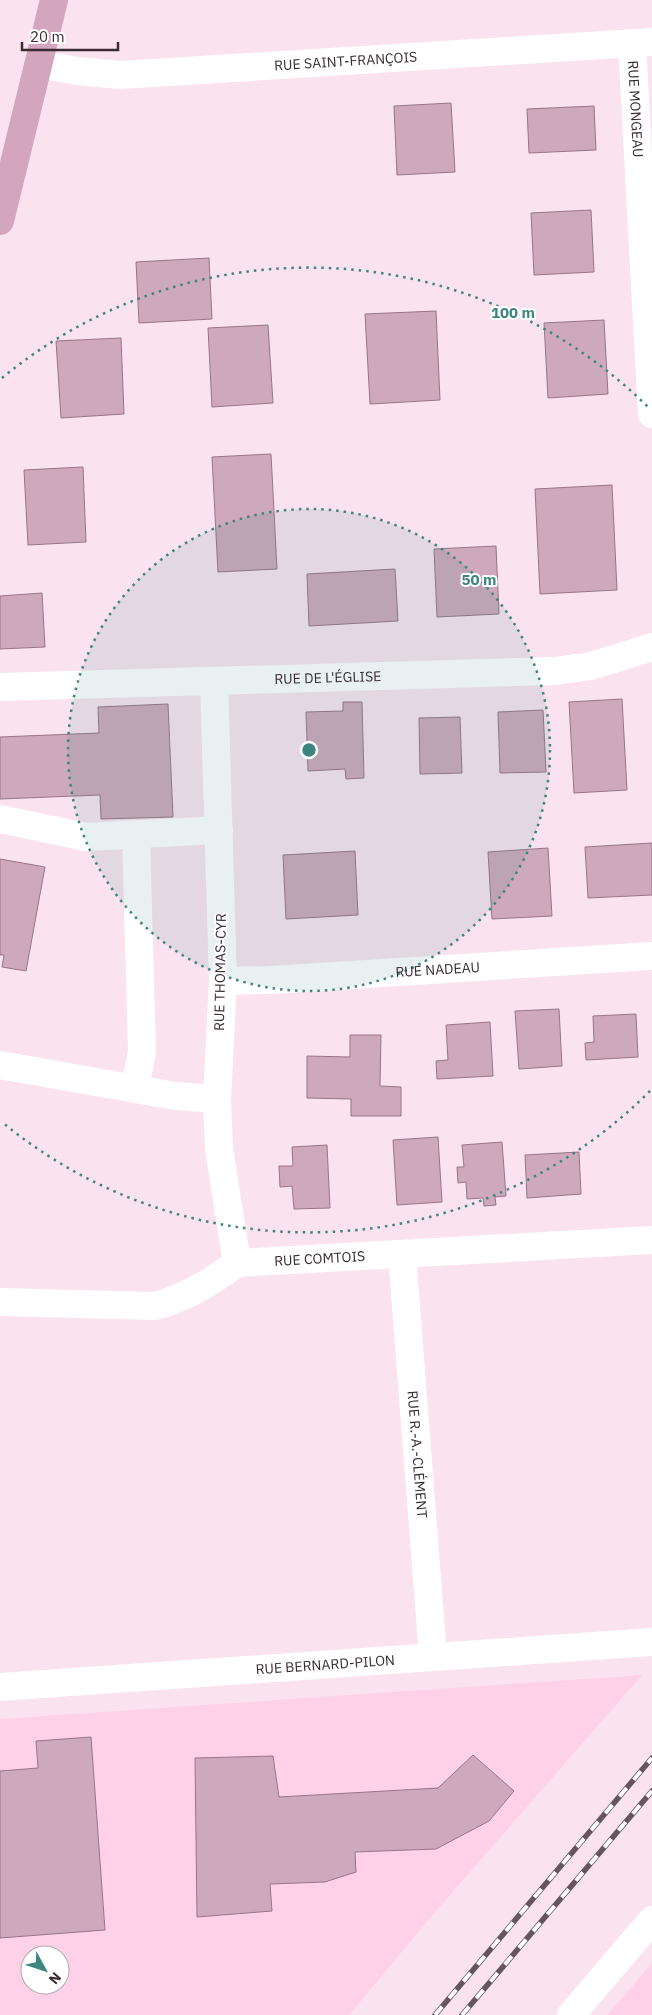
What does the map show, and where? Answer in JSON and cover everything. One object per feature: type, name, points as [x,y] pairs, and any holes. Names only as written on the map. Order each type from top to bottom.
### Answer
[{"type":"main road","points":[[0,221],[54,0]]},
{"type":"street","name":"RUE SAINT-FRANÇOIS","points":[[39,64],[76,71],[121,76],[642,42]]},
{"type":"street","name":"RUE MONGEAU","points":[[642,42],[652,414]]},
{"type":"street","name":"RUE DE L'ÉGLISE","points":[[0,687],[556,671],[591,666],[652,647]]},
{"type":"street","name":"RUE THOMAS-CYR","points":[[214,681],[223,981],[217,1100],[220,1149],[237,1263]]},
{"type":"street","points":[[0,819],[86,837],[219,830]]},
{"type":"street","points":[[135,1088],[142,1052],[136,834]]},
{"type":"street","name":"RUE NADEAU","points":[[223,981],[270,980],[652,956]]},
{"type":"street","points":[[0,1066],[175,1096],[217,1100]]},
{"type":"street","name":"RUE COMTOIS","points":[[237,1263],[652,1240]]},
{"type":"street","name":"RUE R.-A.-CLÉMENT","points":[[402,1254],[433,1656]]},
{"type":"street","points":[[0,1302],[155,1306],[174,1301],[193,1292],[237,1263]]},
{"type":"street","name":"RUE BERNARD-PILON","points":[[0,1687],[652,1642]]},
{"type":"street","points":[[571,2015],[652,1920]]},
{"type":"shaded area","points":[[642,1675],[435,1912],[349,2015],[0,2015],[0,1719]]},
{"type":"shaded area","points":[[652,1963],[652,2015],[607,2015]]},
{"type":"building","points":[[451,103],[455,172],[397,175],[394,106]]},
{"type":"building","points":[[594,106],[596,150],[529,153],[527,109]]},
{"type":"building","points":[[591,210],[594,272],[534,275],[531,213]]},
{"type":"building","points":[[209,258],[212,319],[139,323],[136,262]]},
{"type":"building","points":[[436,311],[440,400],[370,404],[365,314]]},
{"type":"building","points":[[604,320],[608,394],[548,398],[544,323]]},
{"type":"building","points":[[268,325],[273,403],[212,407],[208,328]]},
{"type":"building","points":[[121,338],[124,414],[61,418],[56,341]]},
{"type":"building","points":[[271,454],[277,569],[218,572],[212,457]]},
{"type":"building","points":[[83,467],[86,542],[28,545],[24,470]]},
{"type":"building","points":[[612,485],[617,590],[540,594],[535,489]]},
{"type":"building","points":[[496,546],[499,614],[437,617],[434,549]]},
{"type":"building","points":[[395,569],[398,621],[309,626],[307,574]]},
{"type":"building","points":[[42,593],[45,647],[0,649],[0,596]]},
{"type":"building","points":[[622,699],[627,790],[574,793],[569,702]]},
{"type":"building","points":[[343,702],[362,702],[364,778],[346,779],[345,769],[308,771],[306,712],[343,711]]},
{"type":"building","points":[[168,704],[173,817],[101,819],[100,795],[0,799],[0,737],[99,733],[98,707]]},
{"type":"building","points":[[543,710],[546,772],[500,773],[498,712]]},
{"type":"building","points":[[460,717],[462,773],[420,774],[419,718]]},
{"type":"building","points":[[652,843],[652,895],[588,898],[585,847]]},
{"type":"building","points":[[548,848],[552,916],[492,919],[488,852]]},
{"type":"building","points":[[355,851],[358,915],[286,919],[283,855]]},
{"type":"building","points":[[0,859],[45,867],[26,971],[2,967],[4,955],[0,955]]},
{"type":"building","points":[[559,1009],[562,1066],[519,1069],[515,1011]]},
{"type":"building","points":[[636,1014],[638,1057],[586,1060],[585,1043],[594,1042],[593,1016]]},
{"type":"building","points":[[490,1022],[493,1076],[437,1079],[436,1061],[448,1060],[446,1025]]},
{"type":"building","points":[[350,1035],[381,1035],[380,1086],[401,1087],[401,1116],[351,1116],[351,1099],[307,1098],[307,1056],[350,1057]]},
{"type":"building","points":[[438,1137],[442,1202],[397,1205],[393,1140]]},
{"type":"building","points":[[502,1142],[506,1196],[495,1197],[496,1205],[484,1206],[483,1198],[467,1199],[466,1182],[458,1183],[457,1167],[464,1167],[462,1145]]},
{"type":"building","points":[[327,1145],[330,1208],[294,1209],[292,1186],[280,1187],[279,1166],[293,1166],[292,1147]]},
{"type":"building","points":[[579,1152],[581,1194],[527,1198],[525,1155]]},
{"type":"building","points":[[91,1737],[105,1930],[0,1938],[0,1771],[38,1768],[36,1741]]},
{"type":"building","points":[[473,1755],[514,1791],[489,1821],[436,1849],[355,1852],[356,1872],[325,1882],[270,1884],[272,1911],[197,1917],[195,1758],[273,1756],[279,1797],[438,1788]]},
{"type":"railway","points":[[435,2015],[652,1758]]},
{"type":"railway","points":[[462,2015],[652,1791]]}]
